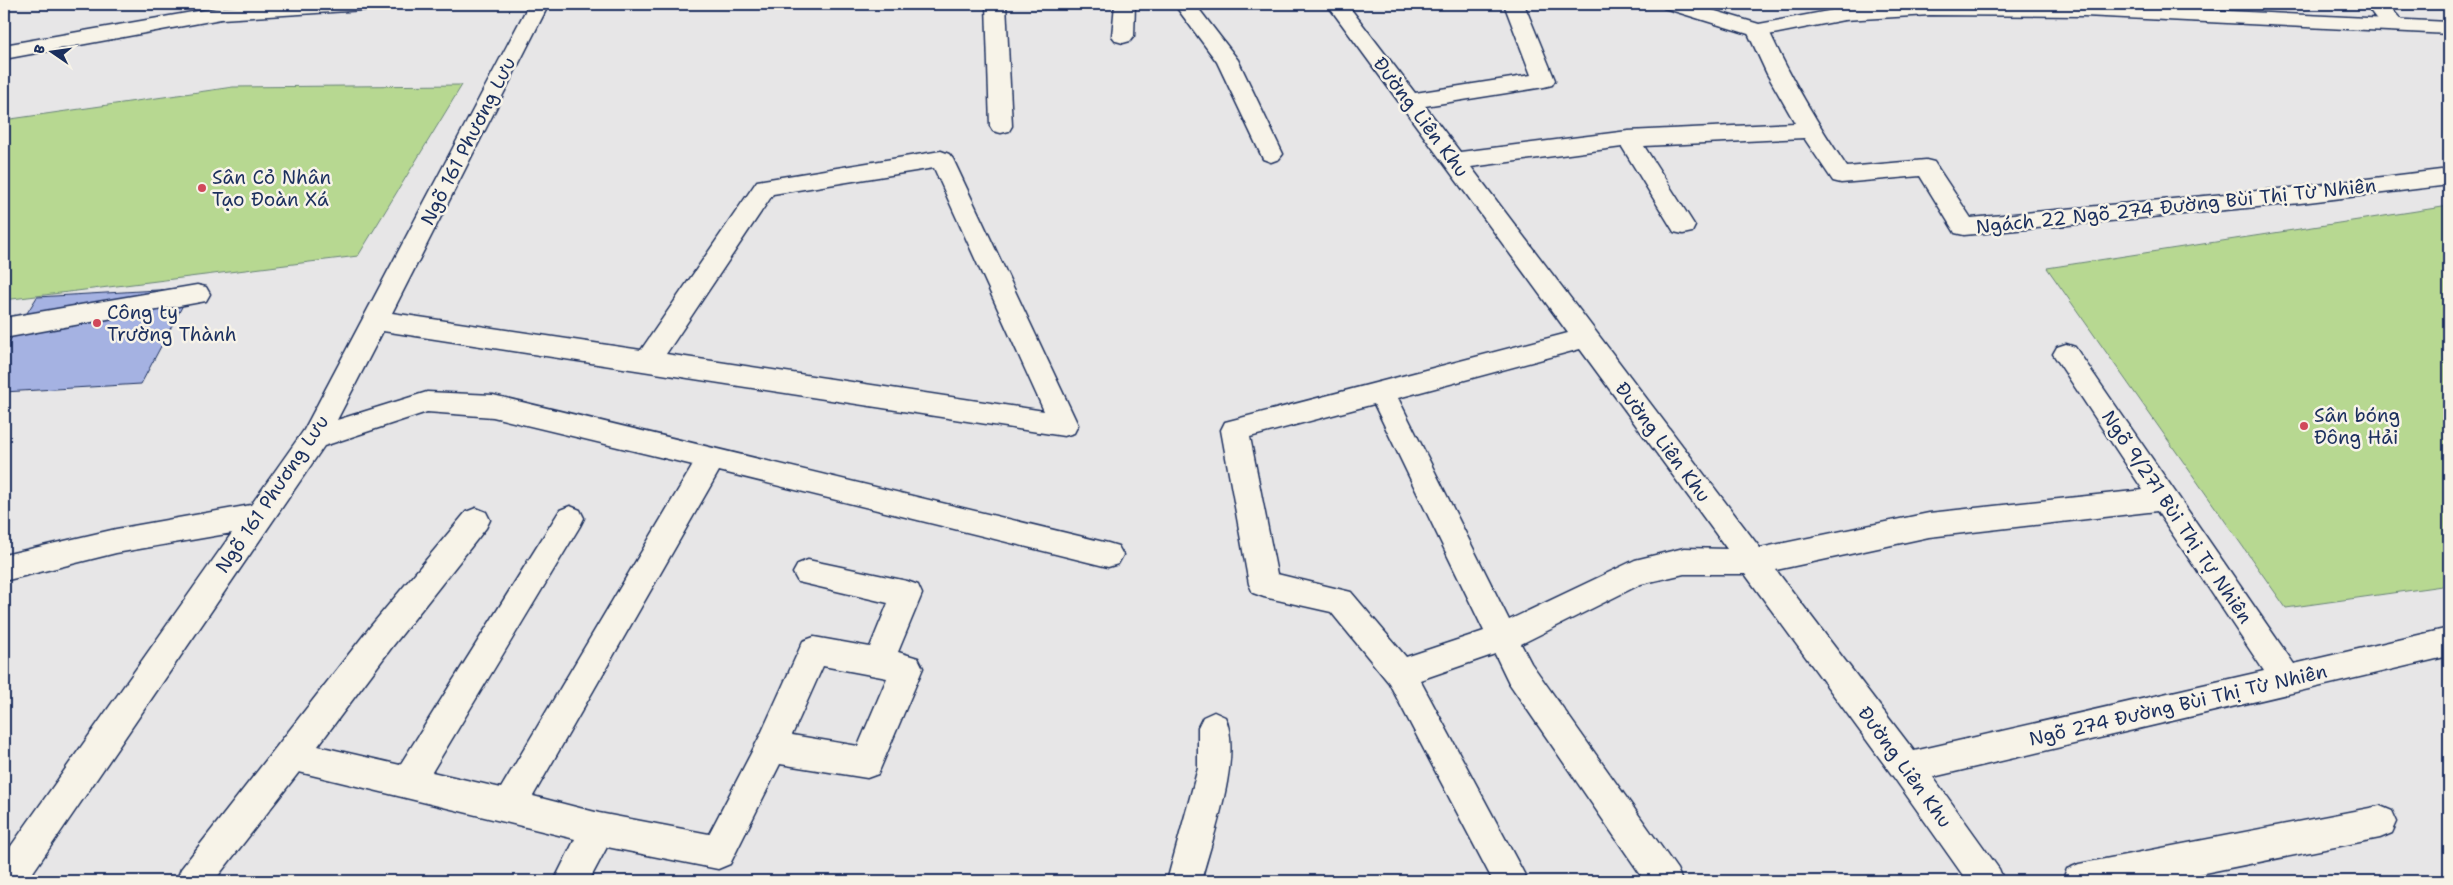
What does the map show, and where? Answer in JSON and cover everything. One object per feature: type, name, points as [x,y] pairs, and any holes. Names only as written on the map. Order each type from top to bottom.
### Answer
[{"type":"main road","points":[[4,52],[222,8],[364,4]]},
{"type":"main road","name":"Ngõ 161 Phương Lưu","points":[[6,881],[15,851],[314,438],[539,4]]},
{"type":"main road","points":[[996,4],[1001,126]]},
{"type":"main road","points":[[1123,36],[1125,4]]},
{"type":"main road","points":[[1184,4],[1227,60],[1271,154]]},
{"type":"main road","name":"Đường Liên Khu","points":[[1337,4],[1907,768],[1987,881]]},
{"type":"main road","points":[[1410,101],[1544,80],[1514,4]]},
{"type":"main road","points":[[1671,4],[1758,30],[1840,9],[1951,6],[2083,7],[2449,28]]},
{"type":"main road","points":[[2376,4],[2395,25]]},
{"type":"main road","points":[[1454,161],[1628,139],[1810,130],[1778,74],[1758,30]]},
{"type":"main road","name":"Ngách 22 Ngõ 274 Đường Bùi Thị Từ Nhiên","points":[[1810,130],[1840,175],[1926,168],[1964,227],[2300,195],[2449,176]]},
{"type":"main road","points":[[1628,139],[1683,226]]},
{"type":"main road","points":[[376,320],[648,362],[1064,425],[941,159],[766,187],[648,362]]},
{"type":"main road","points":[[4,328],[197,294]]},
{"type":"main road","points":[[1511,881],[1400,673],[1340,601],[1264,584],[1235,430],[1586,338]]},
{"type":"main road","name":"Ngõ 9/271 Bùi Thị Tự Nhiên","points":[[2066,354],[2287,680]]},
{"type":"main road","points":[[1381,391],[1520,673],[1665,881]]},
{"type":"main road","points":[[314,438],[427,402],[492,406],[1108,555]]},
{"type":"main road","points":[[509,806],[712,458]]},
{"type":"main road","points":[[1400,673],[1503,638],[1635,573],[1684,561],[1754,562],[1929,525],[2164,499]]},
{"type":"main road","points":[[4,568],[116,541],[258,516]]},
{"type":"main road","points":[[408,781],[570,518]]},
{"type":"main road","points":[[193,881],[292,755],[381,636],[476,520]]},
{"type":"main road","points":[[808,572],[907,594],[878,662]]},
{"type":"main road","name":"Ngõ 274 Đường Bùi Thị Từ Nhiên","points":[[1907,768],[2449,642]]},
{"type":"main road","points":[[292,755],[408,781],[599,829],[718,852],[814,651],[907,668],[867,763],[770,746]]},
{"type":"main road","points":[[1184,881],[1214,768],[1214,727]]},
{"type":"main road","points":[[2079,881],[2380,822]]},
{"type":"main road","points":[[571,881],[599,829]]},
{"type":"green space","name":"Sân Cỏ Nhân Tạo Đoàn Xá","points":[[462,85],[358,256],[4,300],[4,120],[233,87]]},
{"type":"green space","name":"Sân bóng Đông Hải","points":[[2449,206],[2449,585],[2286,608],[2047,268]]},
{"type":"building","name":"Công ty Trường Thành","points":[[192,288],[141,384],[4,392],[4,350],[37,297]]},
{"type":"place","name":"Sân Cỏ Nhân Tạo Đoàn Xá","points":[[202,188]]},
{"type":"place","name":"Công ty Trường Thành","points":[[97,323]]},
{"type":"place","name":"Sân bóng Đông Hải","points":[[2304,426]]}]
